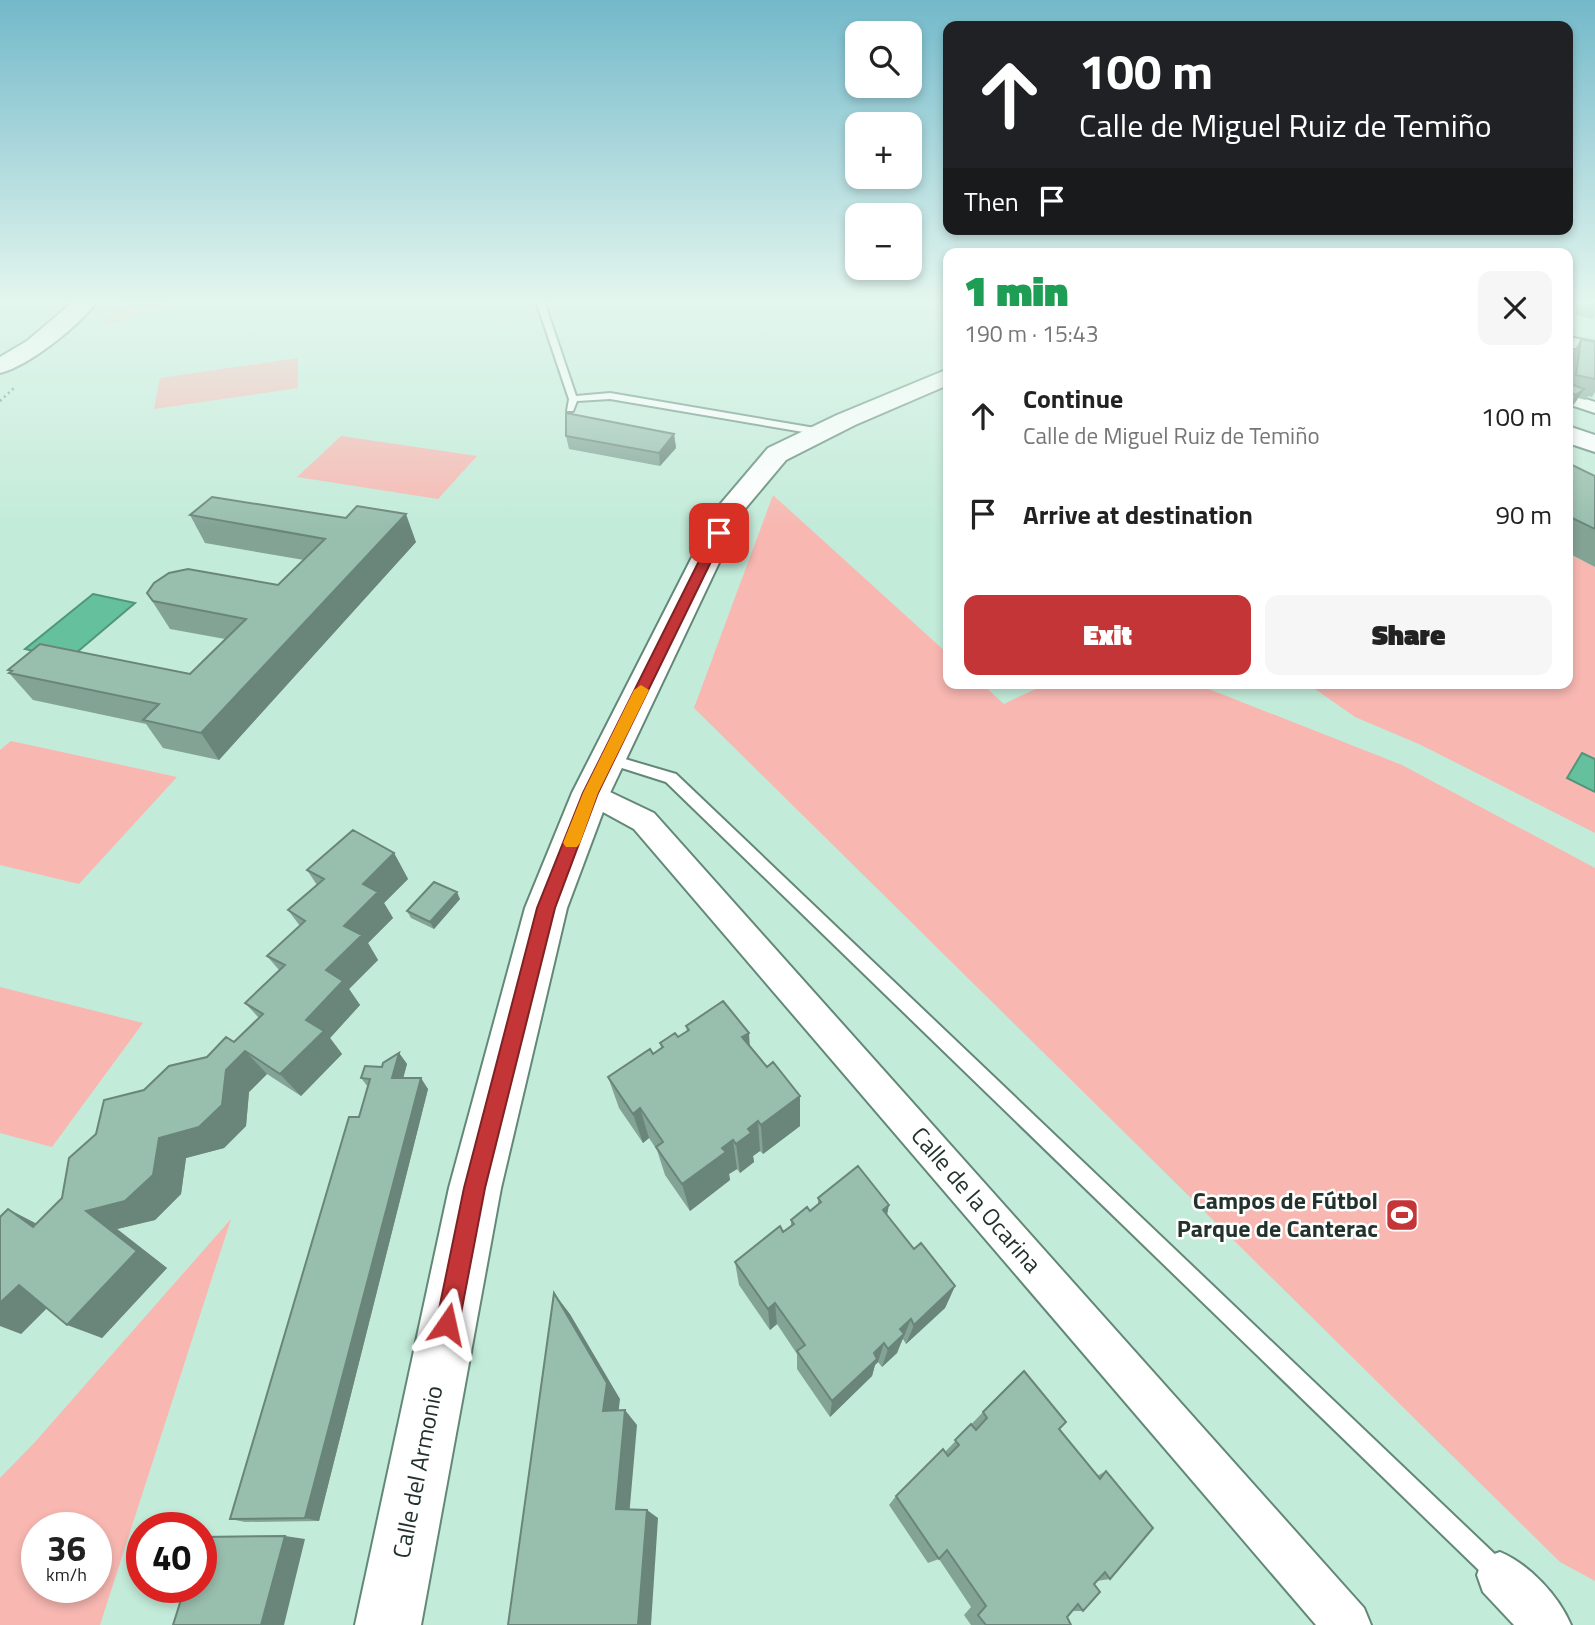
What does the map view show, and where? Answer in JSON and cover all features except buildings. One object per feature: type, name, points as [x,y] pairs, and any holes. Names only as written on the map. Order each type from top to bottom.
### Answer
[{"type":"street","name":"Calle del Armonio","points":[[388,1625],[475,1188],[546,908],[599,776],[731,508],[778,454],[943,378]]},
{"type":"street","points":[[1573,400],[1595,408]]},
{"type":"street","points":[[1573,436],[1595,444]]},
{"type":"street","name":"Calle de la Ocarina","points":[[599,776],[643,821],[1347,1625]]},
{"type":"street","points":[[1500,1575],[1547,1625]]},
{"type":"lane","points":[[564,377],[572,404],[610,396],[821,432]]},
{"type":"lane","points":[[599,776],[671,778],[1500,1575]]},
{"type":"shaded area","points":[[298,377],[298,388],[154,409],[160,378]]},
{"type":"shaded area","points":[[341,436],[477,456],[438,499],[297,477]]},
{"type":"shaded area","name":"Campos de Fútbol Parque de Canterac","points":[[773,495],[943,649],[943,689],[988,689],[1004,704],[1036,689],[1209,689],[1402,765],[1595,868],[1595,1581],[1560,1562],[694,708]]},
{"type":"shaded area","points":[[1573,556],[1595,567],[1595,833],[1421,745],[1355,717],[1315,689],[1573,689]]},
{"type":"shaded area","points":[[93,594],[135,603],[69,659],[25,649]]},
{"type":"shaded area","points":[[11,741],[177,777],[79,884],[0,865],[0,750]]},
{"type":"shaded area","points":[[1582,753],[1595,759],[1595,792],[1567,778]]},
{"type":"shaded area","points":[[0,987],[143,1023],[52,1147],[0,1133]]},
{"type":"shaded area","points":[[231,1219],[136,1512],[126,1512],[126,1544],[112,1588],[112,1512],[21,1512],[21,1603],[107,1603],[100,1625],[0,1625],[0,1478],[35,1442]]},
{"type":"slow traffic","points":[[571,843],[591,793],[641,690]]},
{"type":"place","name":"Campos de Fútbol Parque de Canterac","points":[[1402,1215]]},
{"type":"route","points":[[447,1324],[475,1188],[546,908],[591,793],[719,533]]}]
